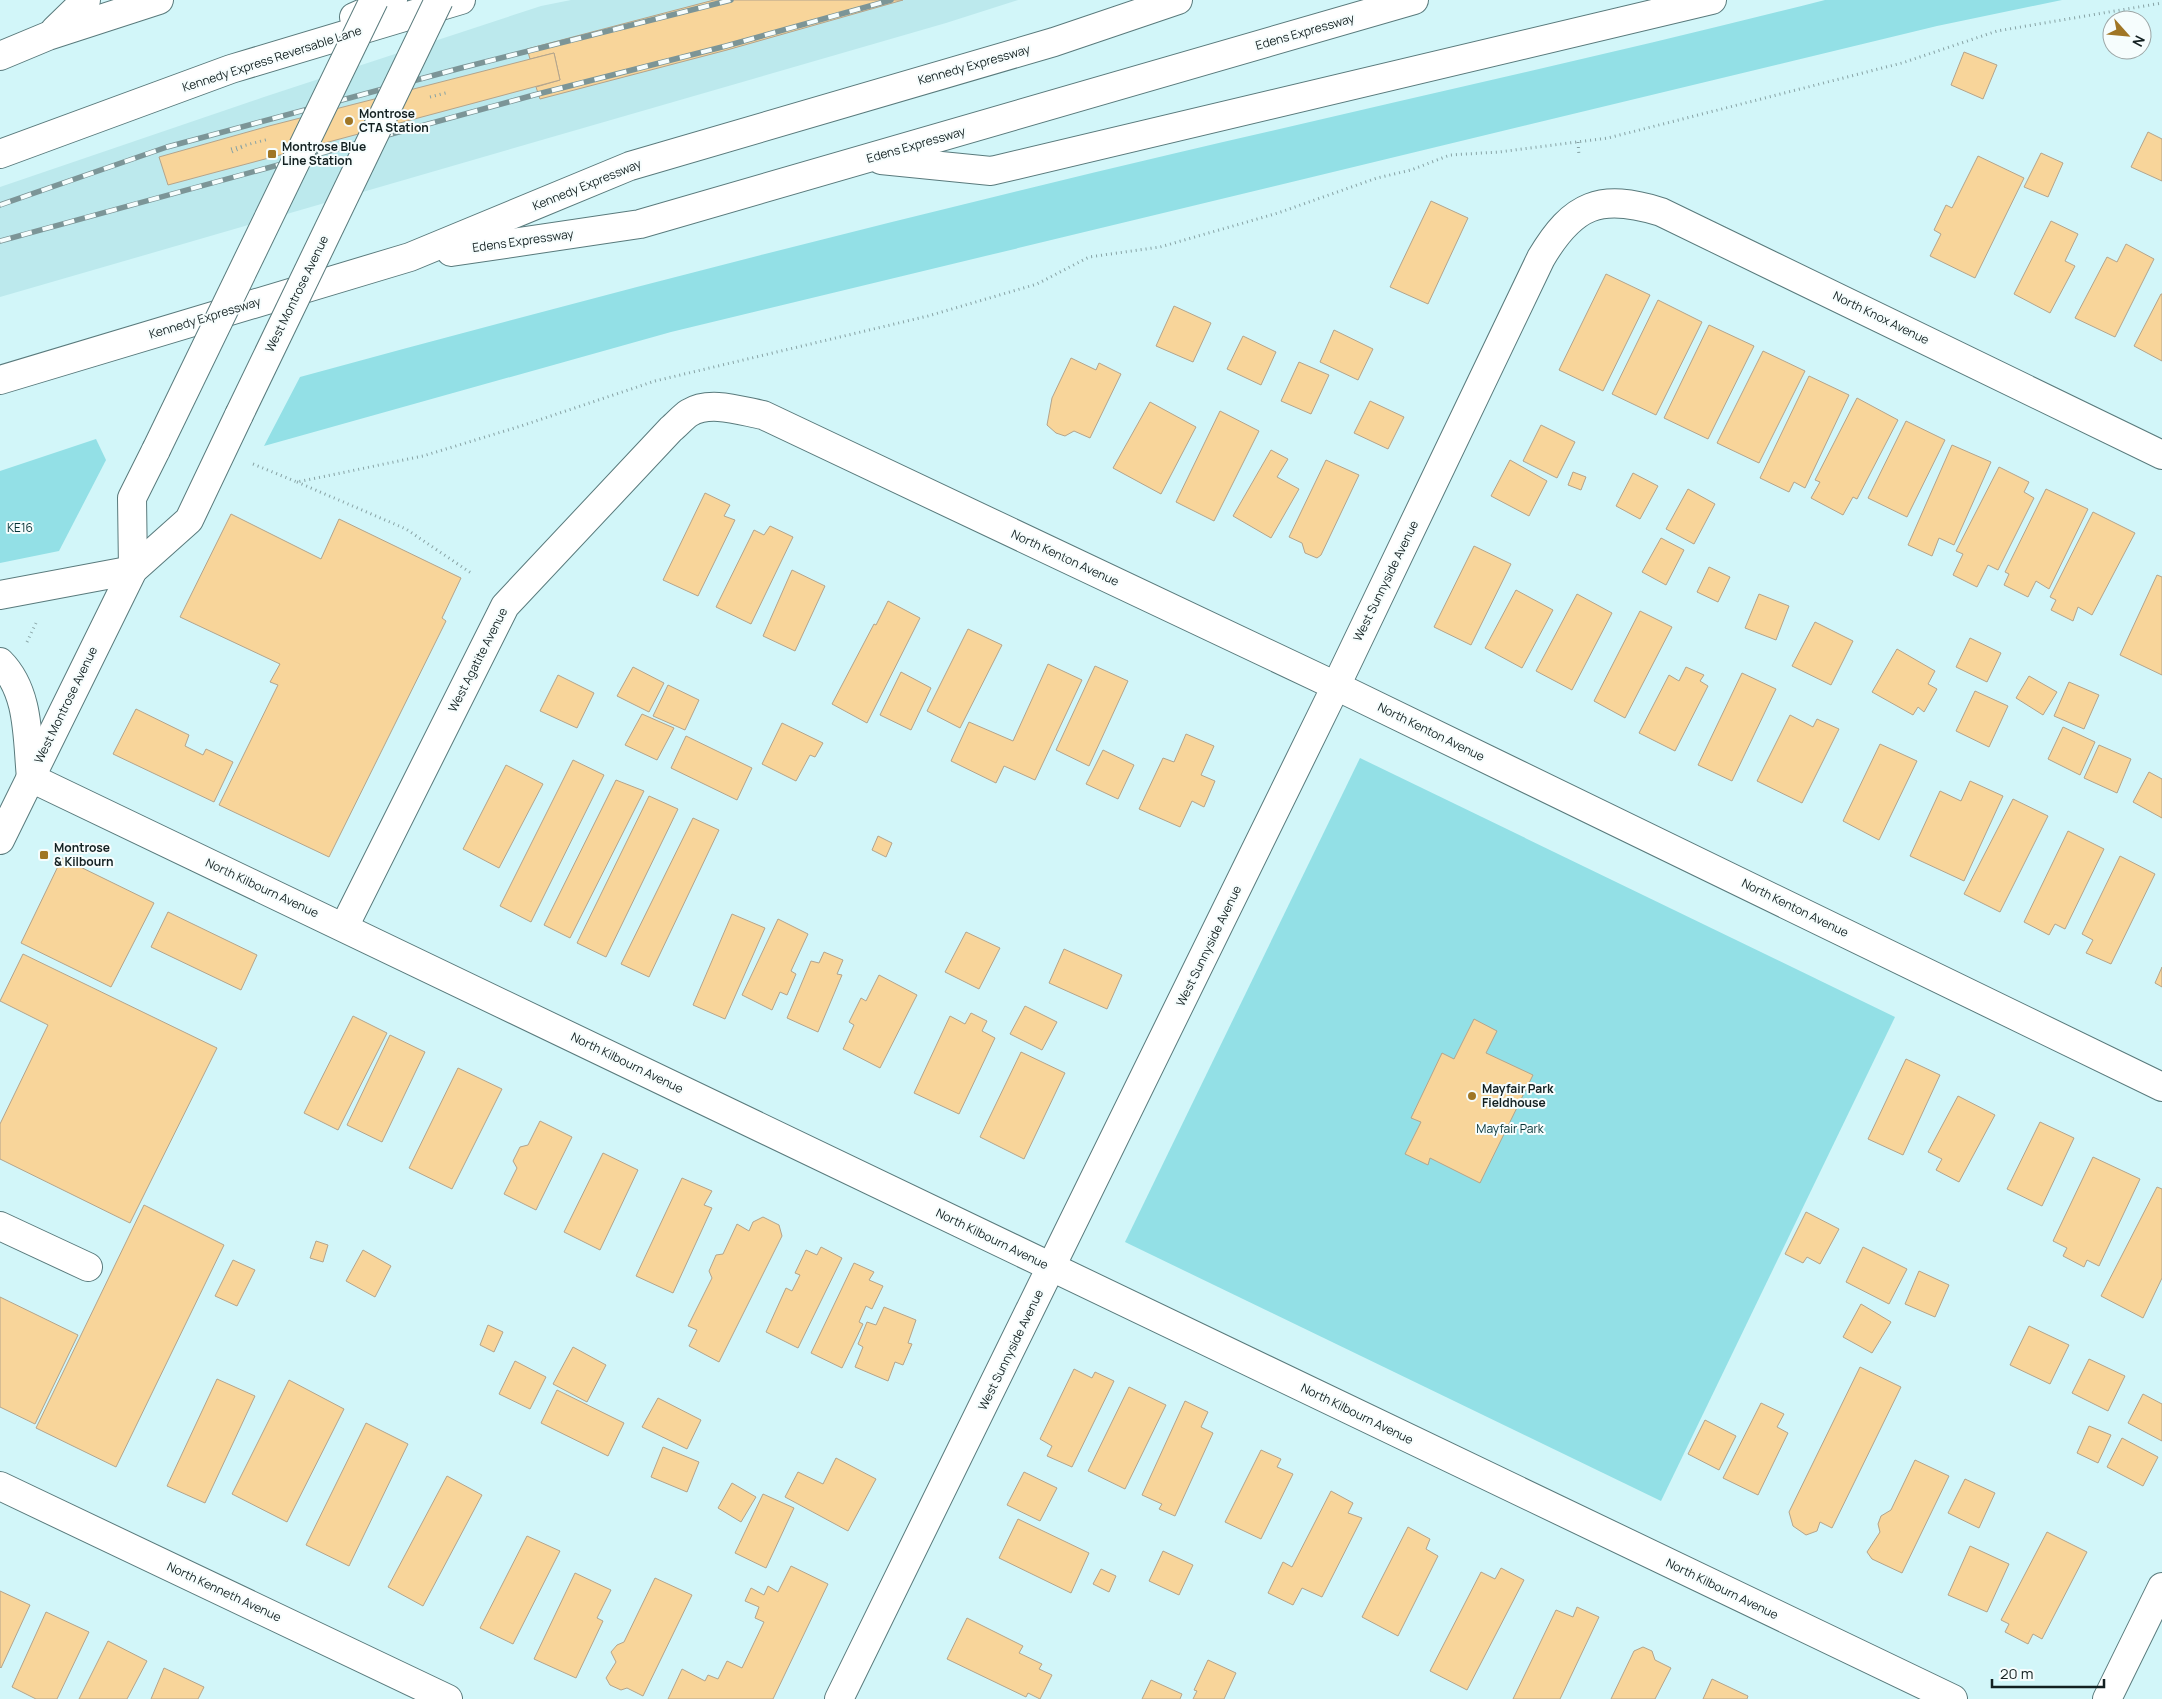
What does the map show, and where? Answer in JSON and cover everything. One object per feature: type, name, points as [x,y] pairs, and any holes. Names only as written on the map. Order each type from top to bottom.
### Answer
[{"type":"main road","points":[[48,36],[86,0]]},
{"type":"main road","points":[[0,56],[48,36],[159,0]]},
{"type":"main road","name":"West Montrose Avenue","points":[[133,570],[132,498],[374,0]]},
{"type":"main road","points":[[231,69],[393,0]]},
{"type":"main road","name":"West Montrose Avenue","points":[[0,840],[133,570],[188,520],[439,0]]},
{"type":"main road","name":"Kennedy Express Reversable Lane","points":[[0,154],[231,69],[462,0]]},
{"type":"main road","name":"Kennedy Expressway","points":[[0,380],[410,257],[630,166],[1054,42],[1178,0]]},
{"type":"main road","name":"Edens Expressway","points":[[410,257],[640,224],[1414,0]]},
{"type":"main road","points":[[867,158],[991,171],[1712,0]]},
{"type":"main road","name":"North Knox Avenue","points":[[1593,205],[1618,203],[1642,206],[1661,212],[2162,455]]},
{"type":"main road","name":"West Sunnyside Avenue","points":[[839,1699],[1336,686],[1541,258],[1556,234],[1573,217],[1593,205]]},
{"type":"main road","name":"North Kenton Avenue","points":[[690,412],[711,407],[763,416],[1336,686],[2162,1087]]},
{"type":"main road","name":"West Agatite Avenue","points":[[344,927],[505,606],[671,429],[690,412]]},
{"type":"main road","points":[[0,595],[133,570]]},
{"type":"main road","points":[[0,662],[9,671],[24,703],[30,778]]},
{"type":"main road","name":"North Kilbourn Avenue","points":[[30,778],[1953,1699]]},
{"type":"main road","points":[[0,1226],[88,1267]]},
{"type":"main road","name":"North Kenneth Avenue","points":[[0,1486],[448,1699]]},
{"type":"main road","points":[[2107,1699],[2162,1587]]},
{"type":"path","points":[[297,482],[423,456],[521,426],[655,381],[928,316],[1037,284],[1089,257],[1160,247],[1278,213],[1377,178],[1411,170],[1450,155],[1500,152],[1608,138],[1902,63],[1997,31],[2162,3]]},
{"type":"path","points":[[427,98],[449,92]]},
{"type":"path","points":[[232,150],[272,138]]},
{"type":"path","points":[[1578,142],[1579,156]]},
{"type":"path","points":[[249,462],[406,529],[472,573]]},
{"type":"path","points":[[26,644],[36,621]]},
{"type":"shaded area","points":[[571,0],[1018,0],[946,23],[0,297],[0,187],[264,97],[541,6]]},
{"type":"green space","points":[[1825,0],[2062,0],[1937,26],[671,332],[264,446],[300,377],[626,290],[953,207]]},
{"type":"green space","name":"KE16","points":[[96,439],[106,460],[59,551],[0,563],[0,471]]},
{"type":"green space","name":"Mayfair Park","points":[[1360,758],[1895,1017],[1661,1501],[1125,1242]]},
{"type":"building","points":[[714,0],[903,0],[727,50],[540,99],[536,87],[560,80],[554,53],[530,59],[527,49]]},
{"type":"building","points":[[1964,52],[1997,65],[1983,99],[1951,85]]},
{"type":"building","name":"Montrose CTA Station","points":[[554,53],[560,80],[168,185],[159,157],[269,126]]},
{"type":"building","points":[[2148,132],[2162,139],[2162,181],[2131,167]]},
{"type":"building","points":[[2041,153],[2063,163],[2048,197],[2024,187]]},
{"type":"building","points":[[1978,156],[2024,178],[1975,278],[1930,256],[1941,234],[1934,230],[1946,205],[1952,208]]},
{"type":"building","points":[[1431,201],[1468,218],[1428,304],[1390,287]]},
{"type":"building","points":[[2051,221],[2078,234],[2065,261],[2075,266],[2050,313],[2014,294]]},
{"type":"building","points":[[2126,244],[2154,259],[2115,337],[2075,318],[2107,257],[2117,262]]},
{"type":"building","points":[[1606,274],[1650,295],[1603,391],[1559,370]]},
{"type":"building","points":[[2162,294],[2162,361],[2134,346]]},
{"type":"building","points":[[1658,300],[1702,322],[1656,415],[1612,394]]},
{"type":"building","points":[[1174,306],[1211,323],[1193,362],[1156,346]]},
{"type":"building","points":[[1709,325],[1754,346],[1708,439],[1664,418]]},
{"type":"building","points":[[1334,330],[1373,349],[1358,380],[1320,362]]},
{"type":"building","points":[[1243,336],[1276,352],[1261,385],[1227,369]]},
{"type":"building","points":[[1763,351],[1805,371],[1759,463],[1717,443]]},
{"type":"building","points":[[1071,358],[1096,370],[1099,363],[1121,374],[1090,438],[1074,431],[1065,436],[1056,433],[1047,425],[1052,398]]},
{"type":"building","points":[[1299,362],[1329,375],[1311,414],[1281,401]]},
{"type":"building","points":[[1809,376],[1849,395],[1805,488],[1794,482],[1789,492],[1760,478]]},
{"type":"building","points":[[1857,398],[1898,420],[1857,499],[1853,497],[1843,515],[1811,498],[1820,482],[1815,480]]},
{"type":"building","points":[[1370,401],[1404,417],[1388,449],[1354,433]]},
{"type":"building","points":[[1150,402],[1196,427],[1161,494],[1113,468]]},
{"type":"building","points":[[1220,411],[1259,431],[1214,521],[1176,502]]},
{"type":"building","points":[[1906,421],[1945,440],[1907,517],[1868,498]]},
{"type":"building","points":[[1541,425],[1575,442],[1557,478],[1523,461]]},
{"type":"building","points":[[1952,445],[1991,462],[1954,545],[1939,538],[1932,556],[1908,545]]},
{"type":"building","points":[[1271,450],[1288,459],[1277,477],[1299,489],[1271,538],[1233,516]]},
{"type":"building","points":[[1326,460],[1359,475],[1321,555],[1317,558],[1305,553],[1302,543],[1289,537]]},
{"type":"building","points":[[1510,460],[1547,481],[1529,516],[1491,496]]},
{"type":"building","points":[[1999,467],[2029,482],[2024,492],[2034,498],[1998,570],[1988,565],[1977,587],[1953,575],[1963,554],[1956,551]]},
{"type":"building","points":[[1573,472],[1586,477],[1581,490],[1568,485]]},
{"type":"building","points":[[1633,473],[1658,486],[1640,519],[1616,506]]},
{"type":"building","points":[[1688,489],[1715,504],[1694,544],[1666,529]]},
{"type":"building","points":[[2046,489],[2088,509],[2049,589],[2036,581],[2028,597],[2004,585],[2009,574],[2005,572]]},
{"type":"building","points":[[705,493],[730,505],[724,516],[735,520],[698,596],[663,580]]},
{"type":"building","points":[[2093,512],[2135,533],[2092,615],[2078,607],[2073,621],[2051,610],[2056,600],[2050,597]]},
{"type":"building","points":[[231,514],[321,559],[339,519],[461,578],[442,618],[446,621],[329,857],[219,805],[278,685],[270,682],[280,664],[180,617]]},
{"type":"building","points":[[770,526],[793,537],[751,624],[716,607],[754,530],[764,535]]},
{"type":"building","points":[[1661,538],[1684,550],[1666,585],[1642,572]]},
{"type":"building","points":[[1474,546],[1511,564],[1471,645],[1434,627]]},
{"type":"building","points":[[1709,567],[1730,577],[1718,602],[1697,592]]},
{"type":"building","points":[[792,570],[825,586],[795,651],[763,636]]},
{"type":"building","points":[[2157,575],[2162,577],[2162,675],[2120,655]]},
{"type":"building","points":[[1516,590],[1553,610],[1522,668],[1485,648]]},
{"type":"building","points":[[1577,594],[1612,613],[1572,690],[1536,671]]},
{"type":"building","points":[[1759,594],[1789,606],[1776,640],[1745,628]]},
{"type":"building","points":[[888,601],[920,618],[867,723],[832,704]]},
{"type":"building","points":[[1640,611],[1672,627],[1625,718],[1594,701]]},
{"type":"building","points":[[1815,622],[1853,641],[1831,685],[1792,666]]},
{"type":"building","points":[[968,629],[1002,645],[960,728],[927,711]]},
{"type":"building","points":[[1970,638],[2001,653],[1987,682],[1956,667]]},
{"type":"building","points":[[1897,649],[1935,671],[1928,684],[1937,689],[1924,712],[1918,707],[1913,715],[1872,692]]},
{"type":"building","points":[[1048,664],[1082,680],[1035,780],[1004,766],[996,783],[951,761],[969,722],[1013,741]]},
{"type":"building","points":[[1095,666],[1128,681],[1089,766],[1056,750]]},
{"type":"building","points":[[633,667],[664,683],[649,712],[617,696]]},
{"type":"building","points":[[1686,667],[1704,675],[1700,681],[1708,686],[1675,751],[1639,733],[1669,675],[1679,681]]},
{"type":"building","points":[[901,672],[931,688],[911,730],[880,715]]},
{"type":"building","points":[[1742,673],[1776,689],[1732,781],[1698,765]]},
{"type":"building","points":[[558,675],[594,693],[577,728],[540,711]]},
{"type":"building","points":[[2029,676],[2057,692],[2043,715],[2016,698]]},
{"type":"building","points":[[2069,682],[2099,695],[2084,729],[2054,716]]},
{"type":"building","points":[[668,685],[699,700],[685,730],[653,716]]},
{"type":"building","points":[[1975,691],[2008,706],[1989,747],[1956,731]]},
{"type":"building","points":[[136,709],[189,735],[185,746],[203,755],[206,749],[233,762],[214,802],[113,754]]},
{"type":"building","points":[[642,714],[674,728],[657,760],[625,745]]},
{"type":"building","points":[[1790,715],[1813,727],[1817,719],[1839,729],[1802,803],[1757,781]]},
{"type":"building","points":[[782,723],[823,743],[815,757],[810,755],[796,781],[762,764]]},
{"type":"building","points":[[2063,727],[2095,742],[2080,775],[2048,759]]},
{"type":"building","points":[[1186,734],[1214,746],[1201,775],[1215,781],[1204,807],[1192,801],[1180,827],[1139,809],[1163,758],[1174,762]]},
{"type":"building","points":[[686,736],[752,768],[737,800],[671,768]]},
{"type":"building","points":[[1880,744],[1917,761],[1879,840],[1843,821]]},
{"type":"building","points":[[2099,745],[2131,759],[2117,793],[2084,778]]},
{"type":"building","points":[[1103,750],[1134,765],[1118,799],[1086,784]]},
{"type":"building","points":[[573,760],[604,775],[531,922],[500,906]]},
{"type":"building","points":[[506,765],[543,784],[499,868],[463,849]]},
{"type":"building","points":[[2149,772],[2162,779],[2162,818],[2133,802]]},
{"type":"building","points":[[616,780],[644,791],[570,938],[544,925]]},
{"type":"building","points":[[1970,781],[2003,796],[1964,881],[1910,856],[1940,791],[1961,801]]},
{"type":"building","points":[[649,796],[678,809],[606,957],[577,943]]},
{"type":"building","points":[[2013,799],[2048,816],[2000,912],[1964,894]]},
{"type":"building","points":[[693,818],[719,830],[649,977],[621,964]]},
{"type":"building","points":[[2068,831],[2104,849],[2065,929],[2055,924],[2049,935],[2024,922]]},
{"type":"building","points":[[878,836],[892,843],[886,857],[872,850]]},
{"type":"building","points":[[2120,856],[2155,874],[2111,964],[2086,953],[2093,940],[2082,934]]},
{"type":"building","points":[[62,858],[154,903],[111,987],[21,943]]},
{"type":"building","points":[[168,912],[257,955],[241,990],[151,947]]},
{"type":"building","points":[[732,914],[765,928],[725,1019],[693,1005]]},
{"type":"building","points":[[778,919],[808,934],[791,971],[796,974],[787,995],[780,992],[772,1010],[742,995]]},
{"type":"building","points":[[966,932],[1000,948],[979,989],[945,972]]},
{"type":"building","points":[[1064,949],[1122,975],[1107,1009],[1049,983]]},
{"type":"building","points":[[824,952],[843,960],[837,974],[842,975],[818,1032],[787,1018],[811,961],[819,963]]},
{"type":"building","points":[[23,954],[217,1048],[130,1223],[0,1159],[0,1124],[48,1025],[0,1001]]},
{"type":"building","points":[[2162,967],[2162,987],[2155,983]]},
{"type":"building","points":[[879,975],[917,995],[880,1068],[843,1049],[854,1025],[849,1022],[861,998],[866,1001]]},
{"type":"building","points":[[1025,1006],[1057,1022],[1042,1050],[1010,1034]]},
{"type":"building","points":[[971,1013],[987,1021],[982,1031],[995,1038],[959,1114],[914,1093],[950,1016],[965,1024]]},
{"type":"building","points":[[353,1016],[387,1033],[338,1130],[304,1113]]},
{"type":"building","name":"Mayfair Park Fieldhouse","points":[[1474,1019],[1497,1031],[1486,1053],[1533,1075],[1480,1183],[1430,1158],[1428,1165],[1405,1154],[1421,1122],[1411,1118],[1442,1053],[1454,1059]]},
{"type":"building","points":[[390,1035],[425,1052],[382,1142],[347,1125]]},
{"type":"building","points":[[1021,1052],[1065,1073],[1024,1159],[980,1137]]},
{"type":"building","points":[[1906,1059],[1940,1075],[1903,1155],[1868,1139]]},
{"type":"building","points":[[458,1068],[502,1089],[452,1189],[409,1168]]},
{"type":"building","points":[[1958,1096],[1995,1115],[1959,1182],[1936,1170],[1942,1159],[1928,1152]]},
{"type":"building","points":[[540,1121],[572,1137],[536,1210],[504,1194],[517,1168],[513,1161],[520,1147],[528,1145]]},
{"type":"building","points":[[2040,1122],[2074,1138],[2042,1206],[2007,1189]]},
{"type":"building","points":[[603,1153],[638,1170],[600,1250],[564,1232]]},
{"type":"building","points":[[2093,1157],[2140,1179],[2099,1266],[2087,1260],[2084,1267],[2063,1256],[2067,1248],[2053,1241]]},
{"type":"building","points":[[682,1178],[712,1191],[704,1205],[712,1208],[673,1293],[636,1276]]},
{"type":"building","points":[[2157,1187],[2162,1189],[2162,1278],[2143,1318],[2101,1296]]},
{"type":"building","points":[[144,1205],[224,1245],[116,1467],[36,1428]]},
{"type":"building","points":[[1806,1212],[1839,1229],[1820,1264],[1807,1257],[1803,1263],[1785,1254]]},
{"type":"building","points":[[763,1217],[779,1225],[782,1236],[719,1362],[689,1346],[697,1330],[688,1326],[712,1278],[709,1271],[716,1255],[723,1254],[737,1224],[749,1231],[753,1222]]},
{"type":"building","points":[[316,1241],[328,1245],[323,1262],[310,1258]]},
{"type":"building","points":[[821,1247],[842,1258],[798,1348],[766,1332],[786,1288],[792,1291],[800,1275],[795,1273],[806,1250],[817,1255]]},
{"type":"building","points":[[1863,1247],[1907,1269],[1889,1304],[1846,1282]]},
{"type":"building","points":[[363,1250],[391,1266],[375,1297],[346,1281]]},
{"type":"building","points":[[233,1260],[255,1270],[237,1306],[215,1296]]},
{"type":"building","points":[[854,1263],[874,1272],[869,1280],[883,1286],[872,1309],[866,1306],[859,1322],[863,1324],[842,1368],[811,1353]]},
{"type":"building","points":[[1919,1271],[1949,1285],[1935,1317],[1905,1304]]},
{"type":"building","points":[[0,1297],[78,1335],[35,1424],[0,1407]]},
{"type":"building","points":[[1861,1304],[1891,1322],[1872,1353],[1843,1337]]},
{"type":"building","points":[[884,1307],[916,1320],[908,1343],[912,1344],[903,1365],[895,1362],[888,1381],[855,1367],[863,1347],[858,1344],[867,1322],[876,1325]]},
{"type":"building","points":[[488,1325],[503,1332],[494,1352],[480,1345]]},
{"type":"building","points":[[2029,1326],[2069,1345],[2050,1384],[2010,1365]]},
{"type":"building","points":[[573,1347],[606,1365],[587,1402],[553,1384]]},
{"type":"building","points":[[2089,1359],[2125,1376],[2108,1411],[2072,1393]]},
{"type":"building","points":[[515,1361],[546,1377],[530,1409],[499,1394]]},
{"type":"building","points":[[1860,1367],[1901,1387],[1832,1528],[1820,1522],[1817,1531],[1806,1535],[1793,1526],[1789,1512]]},
{"type":"building","points":[[1074,1369],[1092,1378],[1095,1372],[1114,1381],[1072,1467],[1047,1456],[1052,1446],[1040,1439]]},
{"type":"building","points":[[217,1379],[255,1396],[205,1503],[167,1486]]},
{"type":"building","points":[[289,1380],[344,1409],[287,1522],[232,1494]]},
{"type":"building","points":[[1129,1387],[1166,1405],[1125,1489],[1088,1471]]},
{"type":"building","points":[[557,1390],[624,1423],[608,1456],[541,1423]]},
{"type":"building","points":[[2143,1394],[2162,1404],[2162,1441],[2128,1423]]},
{"type":"building","points":[[658,1398],[701,1420],[687,1449],[642,1427]]},
{"type":"building","points":[[1185,1401],[1208,1412],[1201,1427],[1213,1433],[1175,1516],[1159,1509],[1162,1504],[1142,1495]]},
{"type":"building","points":[[1761,1403],[1784,1414],[1777,1427],[1788,1433],[1758,1495],[1723,1478]]},
{"type":"building","points":[[1705,1420],[1736,1436],[1719,1470],[1688,1454]]},
{"type":"building","points":[[366,1423],[408,1444],[349,1566],[306,1545]]},
{"type":"building","points":[[2089,1426],[2111,1435],[2098,1463],[2077,1453]]},
{"type":"building","points":[[2122,1438],[2158,1457],[2143,1486],[2107,1467]]},
{"type":"building","points":[[663,1447],[699,1462],[687,1492],[651,1477]]},
{"type":"building","points":[[1261,1450],[1281,1459],[1277,1467],[1293,1474],[1261,1539],[1225,1522]]},
{"type":"building","points":[[836,1458],[876,1479],[848,1531],[785,1497],[798,1472],[823,1484]]},
{"type":"building","points":[[1915,1460],[1949,1476],[1902,1573],[1872,1559],[1867,1552],[1880,1532],[1878,1524],[1881,1516],[1891,1510]]},
{"type":"building","points":[[1024,1472],[1057,1488],[1040,1521],[1007,1505]]},
{"type":"building","points":[[447,1476],[482,1495],[423,1606],[388,1587]]},
{"type":"building","points":[[1965,1479],[1995,1493],[1979,1528],[1948,1513]]},
{"type":"building","points":[[732,1483],[756,1497],[741,1522],[718,1508]]},
{"type":"building","points":[[1331,1491],[1353,1503],[1348,1513],[1362,1518],[1322,1597],[1302,1588],[1293,1605],[1268,1593],[1283,1562],[1292,1567]]},
{"type":"building","points":[[763,1494],[794,1508],[766,1568],[735,1553]]},
{"type":"building","points":[[1018,1519],[1089,1553],[1071,1593],[999,1558]]},
{"type":"building","points":[[1408,1527],[1430,1539],[1426,1549],[1438,1556],[1398,1636],[1362,1617]]},
{"type":"building","points":[[2047,1532],[2087,1552],[2042,1639],[2033,1634],[2028,1644],[2005,1632],[2009,1624],[2001,1620]]},
{"type":"building","points":[[527,1536],[560,1551],[513,1644],[480,1628]]},
{"type":"building","points":[[1970,1546],[2009,1564],[1987,1612],[1948,1595]]},
{"type":"building","points":[[1163,1551],[1193,1565],[1179,1595],[1149,1581]]},
{"type":"building","points":[[791,1566],[828,1584],[773,1699],[668,1699],[682,1669],[705,1681],[708,1675],[718,1679],[727,1661],[742,1668],[764,1622],[755,1618],[759,1607],[745,1601],[751,1588],[764,1595],[768,1586],[778,1592]]},
{"type":"building","points":[[1501,1568],[1524,1580],[1467,1690],[1430,1671],[1481,1572],[1495,1579]]},
{"type":"building","points":[[1101,1569],[1116,1576],[1109,1592],[1093,1584]]},
{"type":"building","points":[[575,1573],[611,1590],[597,1618],[603,1621],[576,1678],[534,1659]]},
{"type":"building","points":[[655,1578],[692,1595],[643,1696],[627,1688],[621,1690],[610,1685],[606,1678],[616,1662],[611,1652],[617,1645],[624,1642]]},
{"type":"building","points":[[0,1591],[30,1605],[1,1668],[0,1667]]},
{"type":"building","points":[[1577,1607],[1599,1617],[1560,1699],[1513,1699],[1556,1610],[1573,1617]]},
{"type":"building","points":[[46,1612],[89,1632],[57,1699],[36,1699],[12,1687]]},
{"type":"building","points":[[967,1618],[1023,1646],[1019,1653],[1042,1664],[1039,1669],[1052,1675],[1040,1699],[1028,1693],[1026,1697],[947,1659]]},
{"type":"building","points":[[108,1641],[147,1661],[127,1699],[79,1699]]},
{"type":"building","points":[[1643,1647],[1652,1651],[1655,1660],[1671,1668],[1655,1699],[1611,1699],[1634,1651]]},
{"type":"building","points":[[1208,1660],[1236,1673],[1224,1699],[1193,1699],[1197,1691],[1194,1690]]},
{"type":"building","points":[[164,1668],[204,1687],[198,1699],[151,1699]]},
{"type":"building","points":[[1712,1679],[1748,1696],[1747,1699],[1703,1699]]},
{"type":"building","points":[[1151,1680],[1182,1694],[1180,1699],[1142,1699]]},
{"type":"railway","points":[[0,205],[167,147],[461,68],[731,0]]},
{"type":"railway","points":[[0,241],[534,95],[726,46],[891,0]]},
{"type":"place","name":"Montrose CTA Station","points":[[349,121]]},
{"type":"place","name":"Montrose Blue Line Station","points":[[272,154]]},
{"type":"place","name":"Montrose & Kilbourn","points":[[44,855]]},
{"type":"place","name":"Mayfair Park Fieldhouse","points":[[1472,1096]]}]
